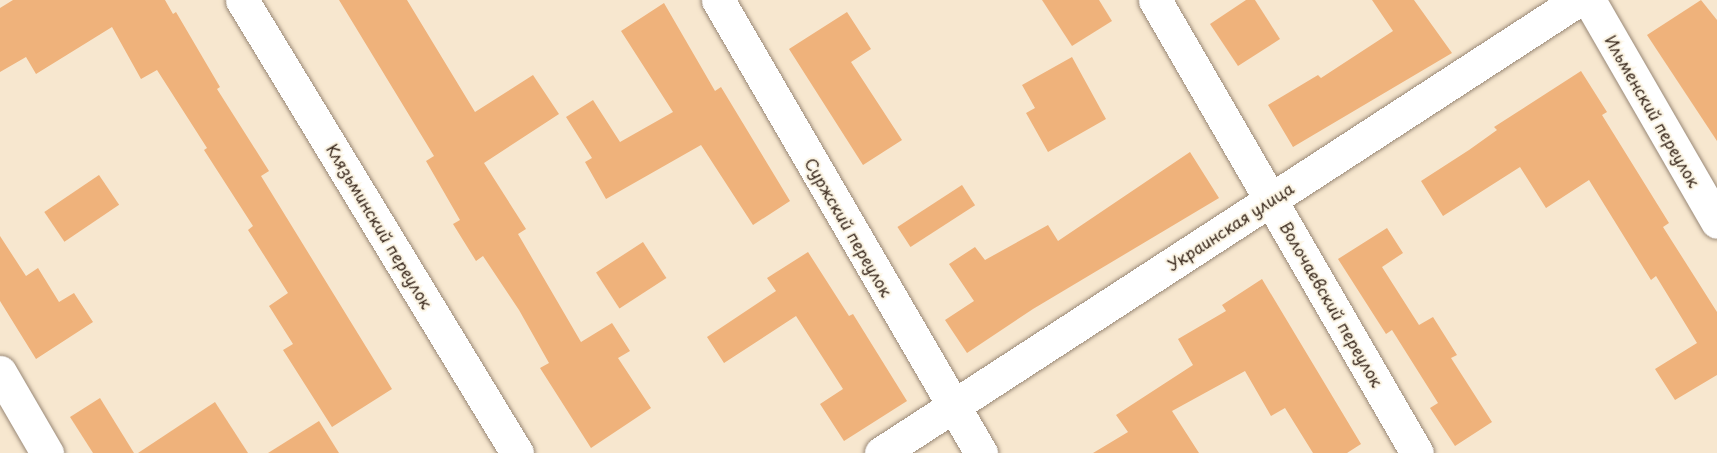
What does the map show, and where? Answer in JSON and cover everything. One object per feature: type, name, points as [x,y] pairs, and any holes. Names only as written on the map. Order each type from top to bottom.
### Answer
[{"type":"street","name":"Клязьминский переулок","points":[[242,0],[517,453]]},
{"type":"street","name":"Суржский переулок","points":[[718,0],[981,453]]},
{"type":"street","name":"Волочаевский переулок","points":[[1155,0],[1418,453]]},
{"type":"street","name":"Украинская улица","points":[[882,453],[1578,0]]},
{"type":"street","name":"Ильменский переулок","points":[[1589,0],[1717,222]]},
{"type":"street","points":[[0,372],[47,453]]},
{"type":"building","points":[[13,0],[165,0],[173,14],[176,12],[220,87],[217,89],[269,171],[261,176],[392,389],[332,427],[283,350],[293,344],[269,306],[288,293],[248,230],[253,226],[204,150],[207,148],[157,70],[141,79],[112,27],[36,74],[26,57],[0,72],[0,8]]},
{"type":"building","points":[[339,0],[407,0],[475,112],[533,75],[559,114],[484,163],[526,229],[518,234],[581,342],[612,323],[630,351],[618,358],[651,408],[591,448],[540,368],[549,363],[519,310],[483,256],[476,261],[453,224],[460,220],[426,161],[434,156]]},
{"type":"building","points":[[1042,0],[1099,0],[1112,21],[1072,46]]},
{"type":"building","points":[[1246,0],[1255,0],[1280,39],[1238,66],[1210,24]]},
{"type":"building","points":[[1372,0],[1414,0],[1452,53],[1293,147],[1268,105],[1318,75],[1321,78],[1393,31]]},
{"type":"building","points":[[1701,0],[1717,20],[1717,141],[1647,35]]},
{"type":"building","points":[[664,3],[715,91],[721,87],[790,201],[753,225],[701,145],[606,199],[585,162],[592,158],[566,117],[593,100],[620,142],[673,112],[621,31]]},
{"type":"building","points":[[847,12],[871,49],[851,62],[902,140],[863,165],[789,49]]},
{"type":"building","points":[[1072,57],[1106,119],[1048,152],[1026,113],[1035,108],[1022,85]]},
{"type":"building","points":[[1581,71],[1607,112],[1602,115],[1669,223],[1663,227],[1717,312],[1717,375],[1675,400],[1655,369],[1697,343],[1656,276],[1651,280],[1589,180],[1546,208],[1520,167],[1443,216],[1421,181],[1497,130],[1494,127]]},
{"type":"building","points":[[1190,152],[1219,198],[1033,309],[967,353],[945,320],[974,301],[949,264],[975,247],[985,260],[1048,225],[1058,241]]},
{"type":"building","points":[[99,175],[119,205],[64,242],[44,212]]},
{"type":"building","points":[[962,185],[975,205],[910,247],[897,227]]},
{"type":"building","points":[[1387,228],[1403,253],[1382,267],[1419,325],[1433,317],[1457,355],[1451,358],[1492,422],[1455,446],[1430,408],[1438,403],[1392,330],[1386,334],[1338,259]]},
{"type":"building","points":[[0,236],[26,276],[38,268],[59,302],[74,293],[93,322],[36,359],[0,301]]},
{"type":"building","points":[[643,242],[666,278],[619,309],[596,272]]},
{"type":"building","points":[[808,252],[849,316],[853,314],[907,401],[844,441],[820,404],[843,389],[796,316],[724,363],[707,337],[776,291],[767,278]]},
{"type":"building","points":[[1262,279],[1361,444],[1347,453],[1313,453],[1285,408],[1271,416],[1245,371],[1172,411],[1199,453],[1093,453],[1128,432],[1116,415],[1193,365],[1178,339],[1226,311],[1222,305]]},
{"type":"building","points":[[100,398],[134,453],[93,453],[70,417]]},
{"type":"building","points":[[215,402],[248,453],[138,453]]},
{"type":"building","points":[[319,421],[339,453],[268,453]]}]
